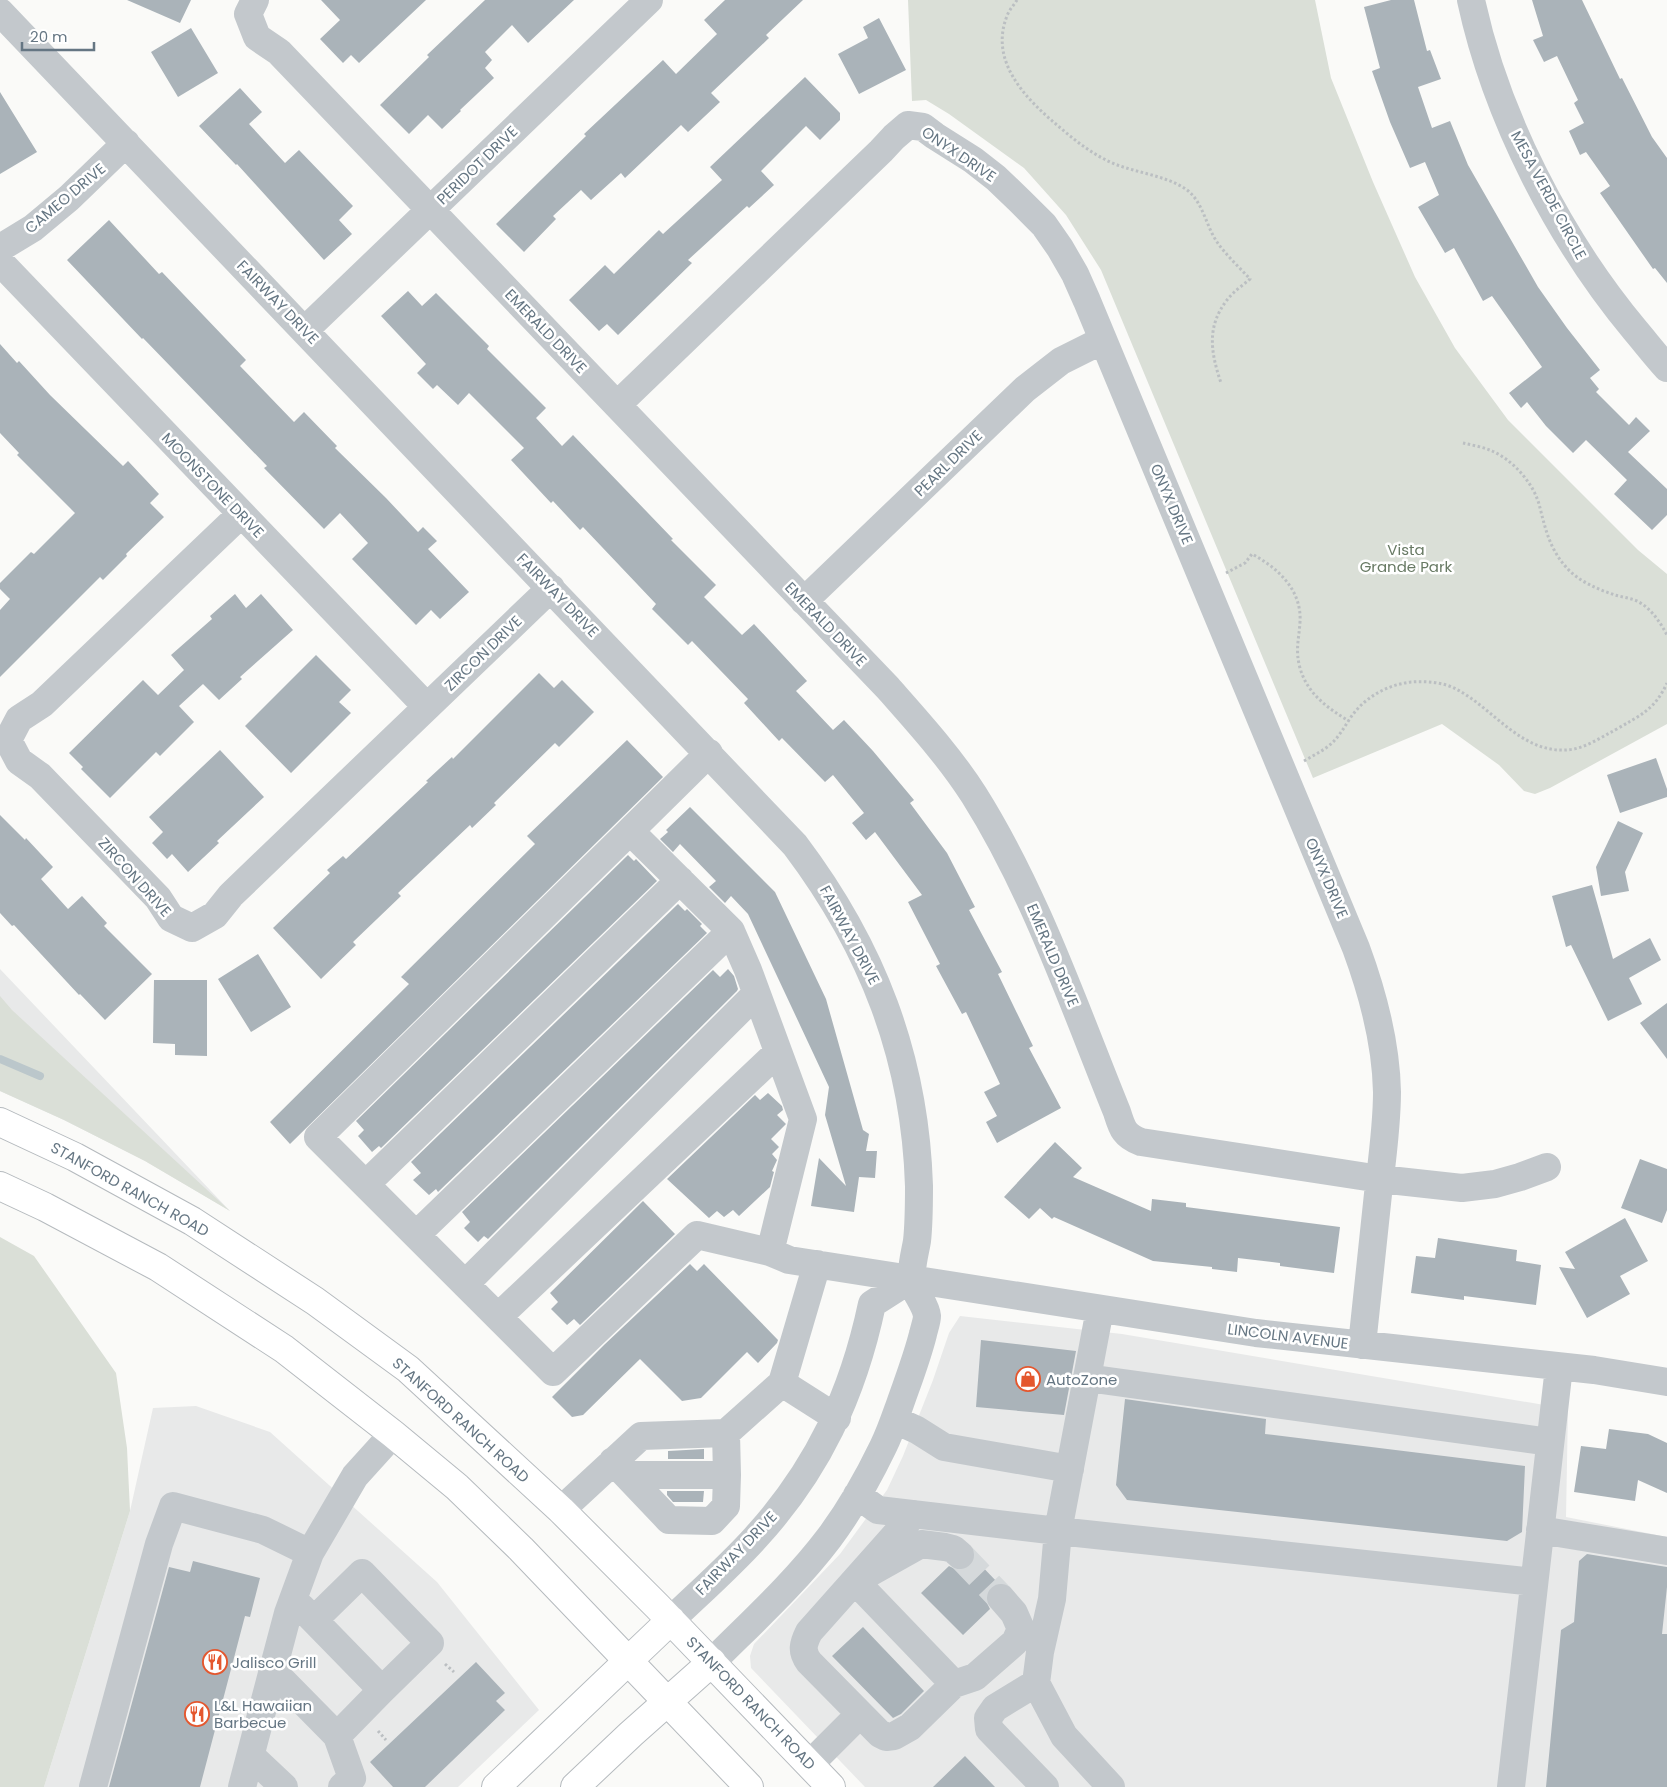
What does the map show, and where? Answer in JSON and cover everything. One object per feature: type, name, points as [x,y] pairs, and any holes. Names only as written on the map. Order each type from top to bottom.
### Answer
[{"type":"main road","name":"STANFORD RANCH ROAD","points":[[0,1122],[75,1157],[192,1222],[315,1300],[408,1368],[561,1510],[712,1662],[831,1787]]},
{"type":"main road","points":[[0,1186],[45,1207],[158,1267],[284,1350],[393,1434],[464,1494],[521,1549],[749,1787]]},
{"type":"main road","name":"FAIRWAY DRIVE","points":[[496,1787],[671,1620]]},
{"type":"main road","points":[[575,1787],[712,1662]]},
{"type":"street","name":"EMERALD DRIVE","points":[[255,0],[248,14],[257,36],[279,52],[804,601],[916,720],[944,753],[973,793],[999,838],[1039,920],[1121,1126],[1129,1138],[1141,1142],[1380,1179]]},
{"type":"street","name":"PERIDOT DRIVE","points":[[305,330],[649,0]]},
{"type":"street","name":"MESA VERDE CIRCLE","points":[[1471,0],[1489,64],[1507,114],[1557,216],[1584,262],[1622,315],[1667,368]]},
{"type":"street","name":"FAIRWAY DRIVE","points":[[0,12],[709,752],[795,845],[841,912],[861,949],[880,992],[897,1041],[909,1088],[916,1141],[919,1186],[918,1224],[911,1279],[872,1304],[859,1357],[836,1418],[809,1468],[772,1518],[736,1558],[671,1620]]},
{"type":"street","name":"ONYX DRIVE","points":[[617,405],[908,125],[923,126],[947,145],[973,160],[996,178],[1044,225],[1075,274],[1103,340],[1352,939],[1368,981],[1378,1016],[1387,1091],[1385,1134],[1362,1346]]},
{"type":"street","name":"CAMEO DRIVE","points":[[0,248],[34,228],[69,198],[126,143]]},
{"type":"street","name":"MOONSTONE DRIVE","points":[[0,262],[426,707]]},
{"type":"street","name":"PEARL DRIVE","points":[[804,601],[1025,389],[1061,361],[1103,340]]},
{"type":"street","name":"ZIRCON DRIVE","points":[[241,514],[42,704],[19,719],[8,740],[19,760],[40,776],[158,898],[171,918],[192,928],[215,915],[231,895],[551,588]]},
{"type":"street","points":[[709,752],[318,1137],[498,1317],[778,1052]]},
{"type":"street","points":[[630,831],[731,931],[803,1120],[770,1252]]},
{"type":"street","points":[[366,1184],[680,880]]},
{"type":"street","points":[[416,1235],[731,931]]},
{"type":"street","points":[[465,1284],[756,994]]},
{"type":"street","points":[[1380,1179],[1462,1188],[1520,1178],[1547,1167]]},
{"type":"street","name":"LINCOLN AVENUE","points":[[498,1317],[553,1372],[696,1235],[770,1252],[789,1260],[1265,1335],[1594,1370],[1667,1382]]},
{"type":"street","points":[[561,1510],[620,1468],[641,1436],[726,1433],[782,1383],[818,1264]]},
{"type":"street","points":[[712,1662],[793,1581],[830,1538],[883,1448],[895,1420],[914,1364],[927,1316],[911,1279]]},
{"type":"street","points":[[1100,1309],[1058,1531],[1052,1599],[1040,1652],[1036,1683],[1064,1736],[1106,1785]]},
{"type":"street","points":[[1511,1787],[1559,1367]]},
{"type":"street","points":[[1087,1378],[1550,1442]]},
{"type":"street","points":[[782,1383],[836,1418]]},
{"type":"street","points":[[895,1420],[917,1430],[944,1447],[1070,1469]]},
{"type":"street","points":[[620,1468],[669,1520],[712,1521],[726,1506],[726,1433]]},
{"type":"street","points":[[242,1787],[293,1599],[310,1553],[355,1476],[393,1434]]},
{"type":"street","points":[[620,1468],[727,1475]]},
{"type":"street","points":[[857,1495],[878,1510],[1534,1582]]},
{"type":"street","points":[[92,1787],[160,1544],[173,1506],[263,1530],[310,1553]]},
{"type":"street","points":[[914,1514],[809,1632],[802,1647],[808,1662],[859,1715],[880,1734],[886,1737],[894,1736],[910,1727],[954,1684],[975,1677],[1015,1642],[1021,1630],[1014,1613],[1001,1598]]},
{"type":"street","points":[[1540,1530],[1667,1551]]},
{"type":"street","points":[[855,1581],[921,1544],[953,1549],[960,1555]]},
{"type":"street","points":[[314,1620],[362,1573],[430,1643],[337,1736]]},
{"type":"street","points":[[855,1581],[954,1684]]},
{"type":"street","points":[[293,1599],[382,1690]]},
{"type":"street","points":[[273,1671],[337,1736],[352,1778],[342,1787]]},
{"type":"street","points":[[1036,1683],[995,1708],[988,1718],[989,1729],[1045,1787]]},
{"type":"street","points":[[810,1764],[859,1715]]},
{"type":"street","points":[[251,1756],[284,1787]]},
{"type":"path","points":[[1017,0],[1007,15],[1003,34],[1003,51],[1007,66],[1023,92],[1035,106],[1073,138],[1106,160],[1127,170],[1168,180],[1188,191],[1197,202],[1218,243],[1250,279],[1228,299],[1212,327],[1215,364],[1221,383]]},
{"type":"path","points":[[1463,442],[1493,452],[1524,476],[1534,491],[1544,528],[1550,542],[1565,566],[1574,575],[1601,590],[1637,601],[1660,622],[1667,635]]},
{"type":"path","points":[[1226,574],[1244,563],[1252,554],[1268,563],[1284,578],[1299,606],[1300,619],[1297,642],[1300,668],[1304,678],[1322,702],[1349,721]]},
{"type":"path","points":[[1302,762],[1333,742],[1369,698],[1393,686],[1411,682],[1440,683],[1456,689],[1530,743],[1546,749],[1560,750],[1590,743],[1641,715],[1655,704],[1667,683]]},
{"type":"shaded area","points":[[0,969],[230,1211],[145,1161],[64,1120],[0,1091]]},
{"type":"shaded area","points":[[960,1316],[1122,1334],[1568,1409],[1566,1517],[1667,1537],[1667,1787],[865,1787],[751,1668],[750,1656],[754,1644],[840,1554],[887,1490],[903,1456],[949,1333]]},
{"type":"shaded area","points":[[196,1406],[270,1432],[437,1582],[539,1710],[458,1787],[44,1787],[130,1511],[153,1408]]},
{"type":"green space","name":"Vista Grande Park","points":[[908,0],[1315,0],[1331,78],[1373,182],[1415,277],[1455,348],[1508,420],[1638,550],[1667,574],[1667,724],[1550,788],[1535,794],[1524,791],[1499,765],[1442,724],[1313,778],[1101,270],[1066,215],[1024,168],[949,114],[926,100],[912,101]]},
{"type":"green space","points":[[0,996],[12,1010],[230,1211],[145,1161],[64,1120],[0,1091]]},
{"type":"green space","points":[[0,1237],[34,1256],[116,1373],[127,1448],[130,1511],[44,1787],[0,1787]]},
{"type":"building","points":[[127,0],[191,0],[180,23]]},
{"type":"building","points":[[321,0],[426,0],[359,63],[351,55],[343,63],[320,39],[340,20]]},
{"type":"building","points":[[485,0],[574,0],[528,43],[512,25],[485,52],[492,60],[485,68],[494,78],[442,129],[428,115],[409,134],[380,105],[429,57],[427,55]]},
{"type":"building","points":[[725,0],[803,0],[766,35],[769,38],[711,93],[720,102],[688,132],[681,125],[625,178],[621,173],[591,200],[581,190],[553,216],[556,219],[524,252],[496,224],[586,136],[584,134],[663,60],[676,74],[717,34],[704,20]]},
{"type":"building","points":[[1391,0],[1414,0],[1427,51],[1430,50],[1441,79],[1418,87],[1432,128],[1450,121],[1468,165],[1538,287],[1600,370],[1590,378],[1599,389],[1596,392],[1629,425],[1636,417],[1650,431],[1628,452],[1667,489],[1667,515],[1652,530],[1614,494],[1627,480],[1586,440],[1573,453],[1546,426],[1527,402],[1521,408],[1509,393],[1542,367],[1492,296],[1483,301],[1454,248],[1445,253],[1418,207],[1439,195],[1425,162],[1410,168],[1390,122],[1372,71],[1380,68],[1364,7]]},
{"type":"building","points":[[1532,0],[1582,0],[1620,79],[1622,78],[1652,137],[1667,158],[1667,283],[1655,268],[1653,269],[1600,193],[1610,186],[1586,152],[1580,155],[1569,131],[1584,123],[1574,103],[1578,100],[1557,56],[1544,62],[1533,40],[1543,36]]},
{"type":"building","points":[[879,18],[906,70],[859,94],[838,54],[868,38],[863,27]]},
{"type":"building","points":[[191,28],[218,73],[178,97],[151,52]]},
{"type":"building","points":[[805,77],[840,113],[840,120],[820,140],[806,126],[761,171],[774,185],[749,208],[747,206],[688,260],[692,263],[618,335],[607,324],[599,331],[569,300],[605,265],[614,274],[659,230],[663,234],[722,180],[710,167]]},
{"type":"building","points":[[240,88],[262,112],[249,124],[285,163],[299,150],[353,206],[339,220],[352,234],[324,260],[237,164],[199,126]]},
{"type":"building","points":[[0,92],[37,152],[0,174]]},
{"type":"building","points":[[109,220],[159,274],[162,272],[246,360],[240,366],[294,422],[304,412],[337,446],[335,448],[418,532],[423,527],[437,541],[428,549],[469,592],[440,619],[431,610],[416,625],[352,559],[368,543],[340,513],[324,529],[264,468],[267,466],[67,260]]},
{"type":"building","points":[[408,291],[422,306],[436,293],[489,346],[487,349],[546,408],[536,418],[562,446],[573,435],[673,539],[671,540],[716,585],[704,597],[742,635],[754,624],[807,681],[796,691],[833,730],[844,720],[914,800],[910,803],[947,853],[975,907],[969,910],[1002,972],[998,974],[1033,1046],[1029,1048],[1061,1108],[997,1143],[986,1122],[997,1116],[984,1092],[1000,1084],[966,1012],[962,1014],[936,966],[940,964],[908,902],[922,895],[875,832],[866,840],[852,823],[864,813],[833,775],[825,782],[782,738],[779,741],[744,703],[748,699],[692,641],[688,645],[652,609],[656,604],[583,527],[580,530],[553,501],[551,503],[511,460],[524,448],[469,393],[458,405],[437,385],[433,389],[417,373],[426,364],[381,316]]},
{"type":"building","points":[[0,344],[17,363],[19,361],[50,395],[123,466],[128,461],[159,494],[150,503],[164,517],[126,554],[127,556],[103,580],[100,577],[0,677],[0,610],[10,599],[0,589],[0,583],[31,552],[34,554],[75,513],[17,455],[19,453],[0,433]]},
{"type":"building","points":[[235,594],[246,608],[261,594],[293,630],[240,677],[242,679],[219,700],[203,684],[179,706],[194,722],[160,756],[156,752],[110,798],[81,769],[83,767],[69,753],[143,680],[158,695],[184,670],[171,655],[212,619],[210,616]]},
{"type":"building","points":[[316,655],[351,690],[339,702],[351,713],[291,773],[245,726]]},
{"type":"building","points":[[539,673],[554,688],[562,680],[594,712],[559,747],[555,743],[494,803],[496,805],[472,828],[470,825],[398,893],[401,896],[353,942],[356,945],[321,979],[273,928],[330,873],[327,870],[343,856],[346,859],[428,782],[426,781],[452,757],[453,759]]},
{"type":"building","points":[[627,740],[663,777],[290,1144],[270,1122],[409,984],[401,977],[535,844],[527,836]]},
{"type":"building","points":[[220,750],[264,797],[217,841],[219,843],[188,872],[172,854],[167,859],[152,843],[163,832],[149,817]]},
{"type":"building","points":[[1656,758],[1667,789],[1667,797],[1620,813],[1607,775]]},
{"type":"building","points":[[690,807],[775,892],[826,999],[863,1130],[869,1134],[866,1151],[877,1151],[875,1178],[859,1177],[854,1212],[811,1206],[819,1158],[846,1186],[825,1115],[829,1087],[748,914],[731,896],[725,903],[709,887],[716,881],[680,844],[673,852],[660,839],[668,832],[666,830]]},
{"type":"building","points":[[0,815],[25,840],[26,838],[53,867],[41,879],[68,909],[82,896],[107,923],[104,926],[152,974],[105,1020],[14,925],[12,926],[0,913]]},
{"type":"building","points":[[1618,821],[1643,833],[1625,872],[1629,891],[1601,896],[1596,867]]},
{"type":"building","points":[[628,855],[634,861],[636,859],[657,881],[381,1148],[379,1146],[372,1152],[358,1136],[364,1130],[356,1121]]},
{"type":"building","points":[[1592,885],[1613,959],[1650,938],[1661,960],[1629,978],[1642,1004],[1608,1021],[1571,945],[1566,947],[1552,896]]},
{"type":"building","points":[[678,904],[685,911],[687,909],[702,924],[700,926],[707,933],[438,1192],[436,1189],[429,1195],[413,1180],[421,1173],[411,1162]]},
{"type":"building","points":[[258,954],[291,1007],[251,1032],[218,979]]},
{"type":"building","points":[[728,969],[734,976],[737,991],[488,1239],[484,1236],[478,1242],[464,1228],[470,1222],[462,1212],[713,970],[720,977]]},
{"type":"building","points":[[154,980],[207,980],[207,1056],[175,1055],[175,1044],[153,1043]]},
{"type":"building","points":[[1667,1003],[1667,1059],[1640,1023]]},
{"type":"building","points":[[768,1093],[782,1106],[783,1110],[777,1115],[786,1124],[771,1139],[779,1147],[772,1154],[777,1160],[772,1171],[774,1172],[770,1187],[739,1216],[733,1210],[724,1217],[717,1211],[709,1218],[667,1179],[755,1095],[760,1100]]},
{"type":"building","points":[[1055,1142],[1082,1168],[1073,1177],[1151,1211],[1152,1199],[1186,1203],[1186,1207],[1340,1227],[1334,1273],[1280,1266],[1280,1263],[1238,1258],[1237,1272],[1212,1269],[1212,1267],[1153,1261],[1054,1217],[1052,1219],[1040,1208],[1029,1219],[1004,1197]]},
{"type":"building","points":[[1640,1159],[1667,1169],[1667,1210],[1662,1223],[1621,1208]]},
{"type":"building","points":[[643,1201],[675,1234],[580,1325],[574,1319],[567,1325],[551,1309],[558,1302],[550,1293]]},
{"type":"building","points":[[1625,1218],[1648,1261],[1620,1276],[1630,1294],[1587,1318],[1559,1267],[1575,1269],[1565,1252]]},
{"type":"building","points":[[1438,1238],[1517,1250],[1516,1261],[1541,1265],[1536,1305],[1464,1296],[1464,1300],[1411,1293],[1416,1256],[1435,1258]]},
{"type":"building","points":[[690,1264],[697,1271],[704,1264],[778,1340],[777,1343],[758,1363],[747,1352],[701,1398],[682,1401],[640,1359],[583,1415],[572,1417],[552,1397]]},
{"type":"building","name":"AutoZone","points":[[981,1340],[1076,1351],[1064,1415],[976,1407]]},
{"type":"building","points":[[1125,1399],[1266,1419],[1265,1434],[1525,1466],[1522,1532],[1507,1541],[1127,1500],[1116,1485]]},
{"type":"building","points":[[1609,1429],[1648,1434],[1667,1443],[1667,1493],[1638,1480],[1635,1501],[1574,1492],[1581,1446],[1606,1449]]},
{"type":"building","points":[[704,1449],[704,1459],[668,1459],[668,1451]]},
{"type":"building","points":[[667,1491],[704,1491],[703,1502],[673,1502],[667,1495]]},
{"type":"building","points":[[1587,1554],[1667,1567],[1662,1634],[1667,1634],[1667,1787],[1546,1787],[1561,1630],[1574,1622],[1579,1561]]},
{"type":"building","points":[[975,1559],[998,1583],[990,1587],[986,1593],[986,1601],[990,1609],[963,1635],[921,1593],[949,1566],[957,1570],[965,1570],[972,1566]]},
{"type":"building","points":[[193,1561],[260,1578],[250,1617],[245,1616],[200,1787],[109,1787],[169,1567],[190,1572]]},
{"type":"building","points":[[863,1627],[924,1691],[901,1714],[893,1718],[832,1656]]},
{"type":"building","points":[[476,1662],[505,1693],[496,1701],[505,1710],[425,1787],[393,1787],[370,1762]]},
{"type":"building","points":[[965,1756],[995,1787],[933,1787]]},
{"type":"waterway","points":[[0,1059],[40,1076]]},
{"type":"tunnel","points":[[960,1555],[1001,1598]]},
{"type":"place","name":"AutoZone","points":[[1028,1379]]},
{"type":"place","name":"Jalisco Grill","points":[[215,1662]]},
{"type":"place","name":"L&L Hawaiian Barbecue","points":[[197,1714]]}]
